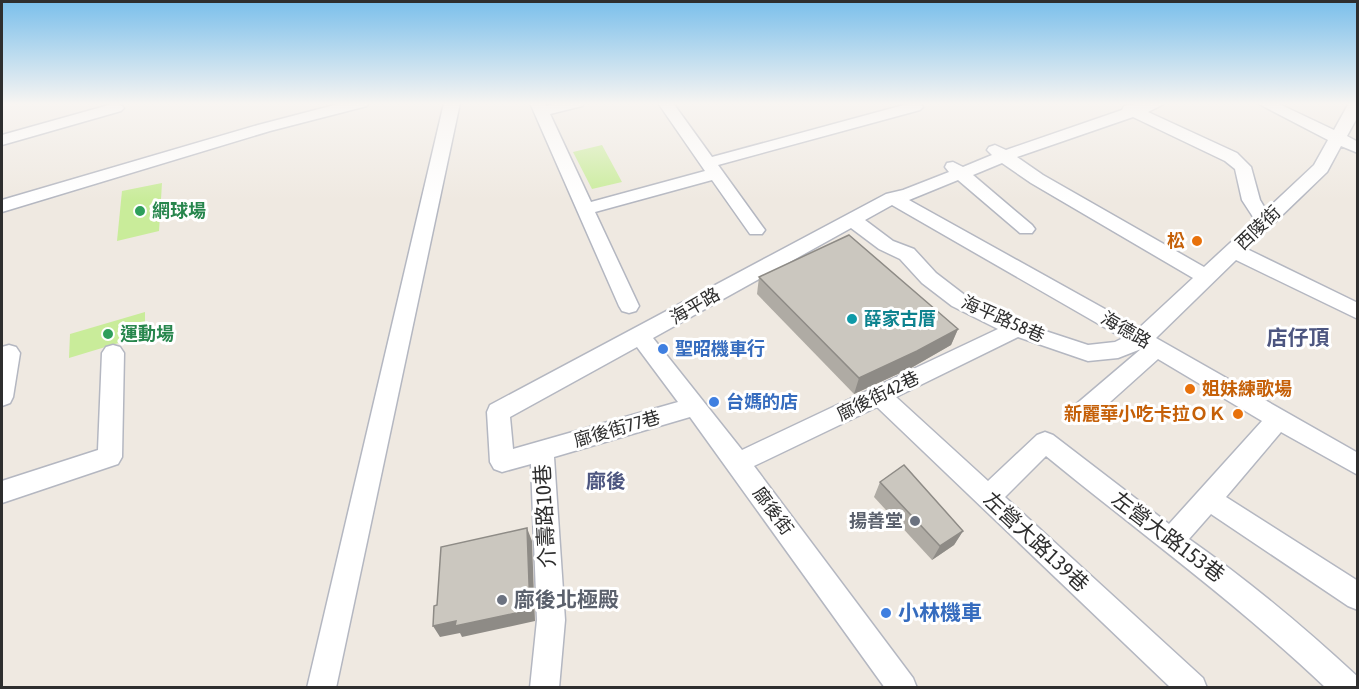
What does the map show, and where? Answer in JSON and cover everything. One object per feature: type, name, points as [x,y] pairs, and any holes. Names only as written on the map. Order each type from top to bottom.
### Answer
[{"type":"street","points":[[2,140],[19,135]]},
{"type":"street","points":[[2,206],[240,135]]},
{"type":"street","points":[[321,687],[445,135]]},
{"type":"street","points":[[552,135],[629,306]]},
{"type":"street","points":[[688,135],[756,230]]},
{"type":"street","points":[[585,209],[821,135]]},
{"type":"street","name":"海平路","points":[[498,412],[641,337],[892,198],[907,195],[957,170],[1048,135]]},
{"type":"street","points":[[1182,135],[1231,157],[1243,167],[1251,200],[1265,222]]},
{"type":"street","points":[[1330,135],[1358,148]]},
{"type":"street","name":"西陵街","points":[[1082,413],[1149,344],[1206,277],[1321,168],[1340,135]]},
{"type":"street","points":[[1000,153],[1037,179],[1206,277]]},
{"type":"street","points":[[957,170],[1026,229]]},
{"type":"street","name":"海德路","points":[[892,198],[1358,465]]},
{"type":"street","name":"海平路58巷","points":[[852,219],[886,245],[907,254],[929,278],[959,301],[1017,329],[1088,353],[1149,344]]},
{"type":"street","points":[[1234,251],[1358,312]]},
{"type":"street","name":"廍後街42巷","points":[[738,463],[1017,329]]},
{"type":"street","name":"廍後街","points":[[641,337],[738,463],[903,687]]},
{"type":"street","points":[[2,492],[110,457],[113,353]]},
{"type":"street","points":[[2,397],[5,355]]},
{"type":"street","name":"左營大路139巷","points":[[880,396],[1193,687]]},
{"type":"street","name":"廍後街77巷","points":[[498,412],[502,462],[693,407]]},
{"type":"street","points":[[1170,541],[1278,419]]},
{"type":"street","name":"左營大路153巷","points":[[988,497],[1045,442],[1170,541],[1218,575],[1287,631],[1348,687]]},
{"type":"street","name":"介壽路10巷","points":[[542,452],[551,620],[544,687]]},
{"type":"street","points":[[1209,499],[1358,597]]},
{"type":"green space","points":[[602,145],[622,182],[592,189],[573,152]]},
{"type":"green space","name":"網球場","points":[[162,183],[159,231],[117,241],[122,191]]},
{"type":"green space","name":"運動場","points":[[145,312],[145,335],[69,358],[70,334]]},
{"type":"building","name":"薛家古厝","points":[[849,235],[958,329],[859,378],[759,277]]},
{"type":"building","points":[[904,465],[963,531],[940,546],[880,482]]},
{"type":"building","name":"廍後北極殿","points":[[527,528],[530,610],[455,626],[456,621],[433,626],[434,606],[437,605],[441,547]]},
{"type":"place","name":"網球場","points":[[140,211]]},
{"type":"place","name":"松","points":[[1197,241]]},
{"type":"place","name":"薛家古厝","points":[[852,319]]},
{"type":"place","name":"運動場","points":[[108,334]]},
{"type":"place","name":"聖昭機車行","points":[[663,349]]},
{"type":"place","name":"姐妹練歌場","points":[[1190,389]]},
{"type":"place","name":"台媽的店","points":[[714,402]]},
{"type":"place","name":"新麗華小吃卡拉ＯＫ","points":[[1238,414]]},
{"type":"place","name":"揚善堂","points":[[915,521]]},
{"type":"place","name":"廍後北極殿","points":[[502,600]]},
{"type":"place","name":"小林機車","points":[[886,613]]},
{"type":"district","name":"店仔頂","points":[[1298,338]]},
{"type":"district","name":"廍後","points":[[606,481]]}]
